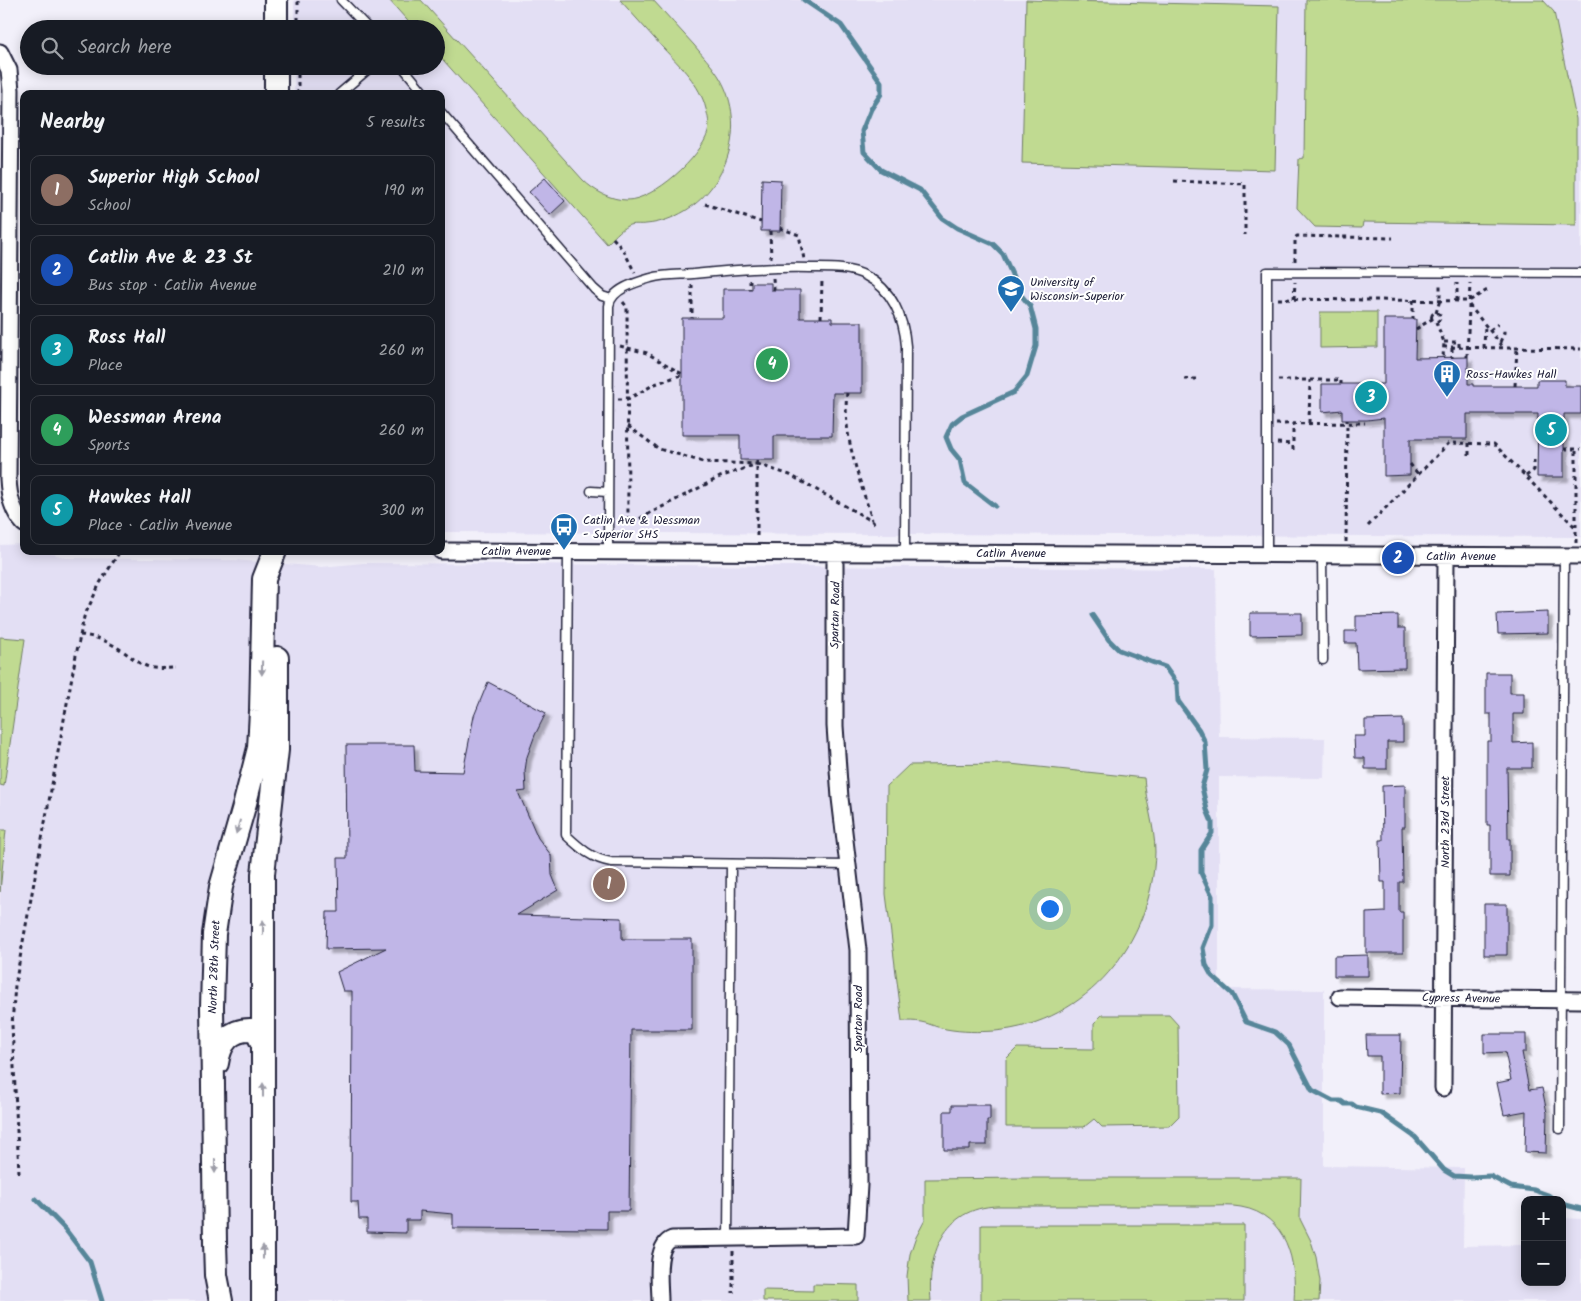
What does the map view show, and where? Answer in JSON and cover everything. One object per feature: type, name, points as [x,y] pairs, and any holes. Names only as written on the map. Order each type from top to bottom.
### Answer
[{"type":"main road","points":[[276,0],[276,20]]},
{"type":"main road","points":[[276,75],[276,90]]},
{"type":"main road","name":"North 28th Street","points":[[221,1301],[216,1275],[215,1243],[212,965],[216,915],[224,878],[259,748],[264,578],[273,555]]},
{"type":"main road","name":"North 28th Street","points":[[263,1301],[263,874],[278,750],[278,590],[275,555]]},
{"type":"main road","points":[[214,1081],[219,1052],[223,1043],[231,1035],[242,1030],[252,1030],[258,1034],[263,1045]]},
{"type":"street","points":[[0,52],[9,70],[11,90],[8,479],[10,501],[20,520]]},
{"type":"street","name":"Catlin Avenue","points":[[445,551],[1574,556]]},
{"type":"street","name":"Spartan Road","points":[[660,1301],[660,1256],[662,1247],[670,1239],[856,1236],[859,1185],[858,950],[838,785],[835,726],[835,552]]},
{"type":"street","name":"North 23rd Street","points":[[1444,1088],[1446,556]]},
{"type":"street","name":"Cypress Avenue","points":[[1340,997],[1581,1000]]},
{"type":"lane","points":[[341,0],[360,20]]},
{"type":"lane","points":[[344,90],[361,75]]},
{"type":"lane","points":[[409,75],[422,90]]},
{"type":"lane","points":[[445,117],[602,296],[614,296],[640,281],[665,275],[771,267],[851,270],[872,279],[883,288],[890,296],[902,321],[905,336],[905,552]]},
{"type":"lane","points":[[1267,555],[1267,272],[1581,273]]},
{"type":"lane","points":[[608,551],[609,306],[614,296]]},
{"type":"lane","points":[[591,491],[608,492]]},
{"type":"lane","points":[[568,551],[566,835],[590,854],[605,861],[620,863],[847,865]]},
{"type":"lane","points":[[1322,555],[1323,660]]},
{"type":"lane","points":[[1560,1129],[1560,1000],[1574,556]]},
{"type":"lane","points":[[730,864],[730,1237]]},
{"type":"path","points":[[298,0],[298,20]]},
{"type":"path","points":[[298,75],[298,90]]},
{"type":"path","points":[[1174,181],[1245,184],[1245,235]]},
{"type":"path","points":[[705,204],[761,222]]},
{"type":"path","points":[[780,228],[799,235],[806,268]]},
{"type":"path","points":[[770,231],[771,267]]},
{"type":"path","points":[[1294,299],[1295,238],[1297,236],[1393,238]]},
{"type":"path","points":[[613,238],[624,251],[640,281]]},
{"type":"path","points":[[821,318],[822,268]]},
{"type":"path","points":[[1432,320],[1432,314],[1436,313],[1440,300],[1440,272]]},
{"type":"path","points":[[1457,301],[1458,272]]},
{"type":"path","points":[[1467,357],[1471,272]]},
{"type":"path","points":[[692,274],[692,318]]},
{"type":"path","points":[[1469,303],[1489,289]]},
{"type":"path","points":[[614,296],[627,307],[628,522]]},
{"type":"path","points":[[1267,299],[1440,300],[1469,303],[1504,348]]},
{"type":"path","points":[[1414,300],[1414,320]]},
{"type":"path","points":[[1436,313],[1440,316],[1436,322]]},
{"type":"path","points":[[1432,320],[1436,322],[1444,342],[1443,358]]},
{"type":"path","points":[[1416,329],[1432,320]]},
{"type":"path","points":[[1484,348],[1485,324]]},
{"type":"path","points":[[1490,330],[1498,324]]},
{"type":"path","points":[[1500,342],[1504,333],[1504,327]]},
{"type":"path","points":[[1444,342],[1459,342],[1459,348]]},
{"type":"path","points":[[609,345],[628,347],[647,353],[682,374],[655,384],[628,399],[609,399]]},
{"type":"path","points":[[1444,348],[1581,349]]},
{"type":"path","points":[[1452,348],[1452,358]]},
{"type":"path","points":[[1515,386],[1517,348]]},
{"type":"path","points":[[1184,378],[1198,379]]},
{"type":"path","points":[[1277,380],[1341,380],[1341,384]]},
{"type":"path","points":[[1309,423],[1310,380]]},
{"type":"path","points":[[628,426],[659,449],[703,462],[757,462],[790,475],[873,523],[859,479],[851,445],[845,408],[847,393]]},
{"type":"path","points":[[1346,555],[1347,422]]},
{"type":"path","points":[[1293,423],[1293,450]]},
{"type":"path","points":[[1267,424],[1365,423]]},
{"type":"path","points":[[1368,526],[1449,443],[1458,441],[1494,444],[1576,528]]},
{"type":"path","points":[[1267,443],[1293,444]]},
{"type":"path","points":[[1468,443],[1469,456]]},
{"type":"path","points":[[1564,449],[1579,449]]},
{"type":"path","points":[[1579,449],[1581,453]]},
{"type":"path","points":[[1574,556],[1579,449]]},
{"type":"path","points":[[1526,476],[1534,470],[1534,459]]},
{"type":"path","points":[[633,522],[720,476],[757,462]]},
{"type":"path","points":[[757,462],[757,552]]},
{"type":"path","points":[[1410,464],[1418,474]]},
{"type":"path","points":[[19,1172],[12,1025],[15,985],[84,617],[100,583],[118,555]]},
{"type":"path","points":[[80,635],[103,640],[119,648],[144,666],[176,668]]},
{"type":"path","points":[[730,1237],[733,1293]]},
{"type":"shaded area","name":"University of Wisconsin-Superior","points":[[294,0],[1581,0],[1581,537],[445,532],[445,90],[294,90],[294,75],[445,75],[445,20],[294,20]]},
{"type":"shaded area","points":[[20,544],[20,555],[57,555],[66,558],[234,560],[322,567],[363,563],[1216,569],[1219,737],[1325,738],[1324,778],[1219,777],[1219,989],[1324,990],[1324,1166],[1464,1168],[1463,1246],[1521,1245],[1521,1286],[1566,1286],[1566,1218],[1581,1219],[1581,1301],[0,1301],[0,545]]},
{"type":"green space","points":[[389,0],[421,0],[439,20],[407,20]]},
{"type":"green space","points":[[620,0],[653,0],[694,45],[718,75],[727,93],[732,111],[732,130],[730,149],[723,168],[714,184],[701,199],[685,211],[661,221],[629,225],[607,244],[445,62],[445,27],[583,180],[603,194],[621,200],[638,198],[663,185],[686,165],[696,153],[704,142],[709,129],[706,109],[694,83]]},
{"type":"green space","points":[[1026,0],[1279,6],[1275,170],[1022,163]]},
{"type":"green space","points":[[1306,0],[1543,0],[1554,12],[1576,119],[1576,225],[1363,222],[1362,228],[1315,227],[1297,208],[1299,159],[1304,158]]},
{"type":"green space","points":[[1320,312],[1377,312],[1377,347],[1320,348]]},
{"type":"green space","points":[[0,637],[25,639],[4,786],[0,785]]},
{"type":"green space","points":[[1010,764],[1144,778],[1154,833],[1155,852],[1151,885],[1142,917],[1128,946],[1109,972],[1086,995],[1059,1012],[1028,1025],[995,1031],[958,1031],[927,1023],[902,1021],[886,894],[887,786],[909,765]]},
{"type":"green space","points":[[0,830],[6,830],[0,892]]},
{"type":"green space","points":[[1102,1015],[1169,1015],[1178,1025],[1179,1116],[1169,1126],[1102,1127],[1094,1119],[1084,1127],[1006,1127],[1006,1059],[1017,1048],[1094,1049],[1094,1023]]},
{"type":"green space","points":[[1301,1178],[1300,1219],[1311,1241],[1316,1257],[1320,1281],[1319,1301],[1294,1301],[1291,1256],[1286,1242],[1279,1230],[1269,1220],[1257,1212],[1241,1207],[997,1206],[978,1209],[963,1215],[951,1225],[942,1237],[936,1251],[930,1284],[931,1301],[908,1301],[907,1276],[910,1254],[925,1220],[925,1179]]},
{"type":"green space","points":[[981,1225],[1244,1225],[1244,1301],[981,1301]]},
{"type":"green space","points":[[813,1284],[858,1285],[858,1301],[763,1301],[763,1290],[813,1291]]},
{"type":"building","points":[[545,178],[565,201],[550,215],[529,192]]},
{"type":"building","points":[[762,179],[781,180],[780,231],[761,231]]},
{"type":"building","points":[[752,283],[771,283],[771,290],[800,290],[800,318],[832,318],[832,322],[862,322],[862,393],[833,393],[832,436],[774,436],[774,460],[740,460],[740,435],[682,435],[682,318],[723,318],[723,289],[752,289]]},
{"type":"building","points":[[1384,319],[1416,319],[1415,358],[1468,357],[1468,384],[1473,384],[1473,386],[1537,386],[1537,380],[1565,380],[1565,386],[1581,386],[1581,414],[1564,414],[1564,477],[1537,477],[1538,414],[1467,414],[1467,439],[1410,439],[1410,475],[1384,476],[1384,418],[1342,420],[1342,410],[1322,412],[1322,384],[1384,384]]},
{"type":"building","points":[[1548,612],[1548,633],[1498,634],[1497,614]]},
{"type":"building","points":[[1250,613],[1302,613],[1302,635],[1250,636]]},
{"type":"building","points":[[1398,615],[1398,628],[1405,628],[1405,668],[1357,669],[1356,643],[1345,643],[1345,631],[1356,631],[1356,616]]},
{"type":"building","points":[[1486,673],[1510,673],[1510,693],[1524,693],[1524,714],[1513,714],[1513,743],[1532,742],[1532,768],[1507,768],[1510,876],[1490,876],[1490,825],[1487,825],[1487,741],[1491,741],[1491,714],[1486,714]]},
{"type":"building","points":[[488,682],[546,713],[527,757],[525,771],[526,791],[518,792],[538,838],[551,855],[552,875],[558,890],[517,915],[622,918],[622,939],[692,939],[692,1030],[631,1030],[629,1211],[607,1211],[607,1229],[453,1228],[453,1214],[420,1211],[420,1220],[406,1220],[406,1233],[367,1232],[367,1219],[359,1219],[358,1202],[351,1202],[352,991],[343,991],[337,972],[386,948],[326,949],[327,912],[339,912],[338,858],[347,858],[346,745],[414,745],[415,771],[463,772],[474,716]]},
{"type":"building","points":[[1403,719],[1403,742],[1387,742],[1387,769],[1365,769],[1365,758],[1355,758],[1354,736],[1365,736],[1365,720]]},
{"type":"building","points":[[1405,785],[1405,827],[1402,827],[1403,882],[1399,882],[1399,912],[1403,912],[1403,953],[1366,953],[1366,913],[1385,912],[1385,882],[1381,882],[1380,840],[1383,840],[1382,786]]},
{"type":"building","points":[[1484,904],[1507,904],[1507,955],[1484,955]]},
{"type":"building","points":[[1368,955],[1368,976],[1334,976],[1334,956]]},
{"type":"building","points":[[1484,1034],[1526,1034],[1526,1052],[1522,1052],[1529,1090],[1542,1088],[1547,1113],[1546,1153],[1525,1152],[1526,1111],[1504,1115],[1497,1083],[1511,1080],[1505,1052],[1484,1053]]},
{"type":"building","points":[[1366,1035],[1401,1035],[1400,1093],[1380,1094],[1380,1056],[1367,1056]]},
{"type":"building","points":[[952,1105],[990,1105],[990,1120],[987,1120],[987,1145],[970,1145],[970,1150],[944,1150],[944,1111],[952,1111]]},
{"type":"waterway","points":[[804,0],[841,25],[881,82],[881,94],[871,109],[862,131],[864,152],[881,170],[920,190],[942,218],[957,228],[993,244],[1003,254],[1021,295],[1030,306],[1036,329],[1036,346],[1027,376],[1014,392],[962,416],[952,424],[946,437],[951,449],[960,460],[965,483],[995,506]]},
{"type":"waterway","points":[[1092,615],[1109,640],[1119,650],[1165,667],[1177,684],[1178,701],[1199,730],[1205,742],[1207,770],[1202,787],[1207,810],[1212,822],[1212,833],[1201,850],[1201,873],[1212,896],[1212,925],[1203,948],[1206,965],[1212,976],[1232,994],[1246,1022],[1275,1032],[1289,1045],[1312,1090],[1333,1101],[1341,1101],[1345,1104],[1352,1104],[1356,1107],[1381,1113],[1415,1137],[1444,1170],[1454,1176],[1490,1176],[1511,1187],[1534,1190],[1549,1196]]},
{"type":"waterway","points":[[36,1199],[65,1229],[90,1262],[102,1301]]},
{"type":"waterway","points":[[1566,1205],[1581,1209]]},
{"type":"place","name":"University of Wisconsin-Superior","points":[[1011,313]]},
{"type":"place","name":"Wessman Arena","points":[[772,364]]},
{"type":"place","name":"Ross Hall","points":[[1371,397]]},
{"type":"place","name":"Ross-Hawkes Hall","points":[[1447,398]]},
{"type":"place","name":"Hawkes Hall","points":[[1551,430]]},
{"type":"place","name":"Catlin Ave & Wessman - Superior SHS","points":[[564,551]]},
{"type":"place","name":"Catlin Ave & 23 St","points":[[1398,558]]},
{"type":"place","name":"Superior High School","points":[[609,884]]}]
